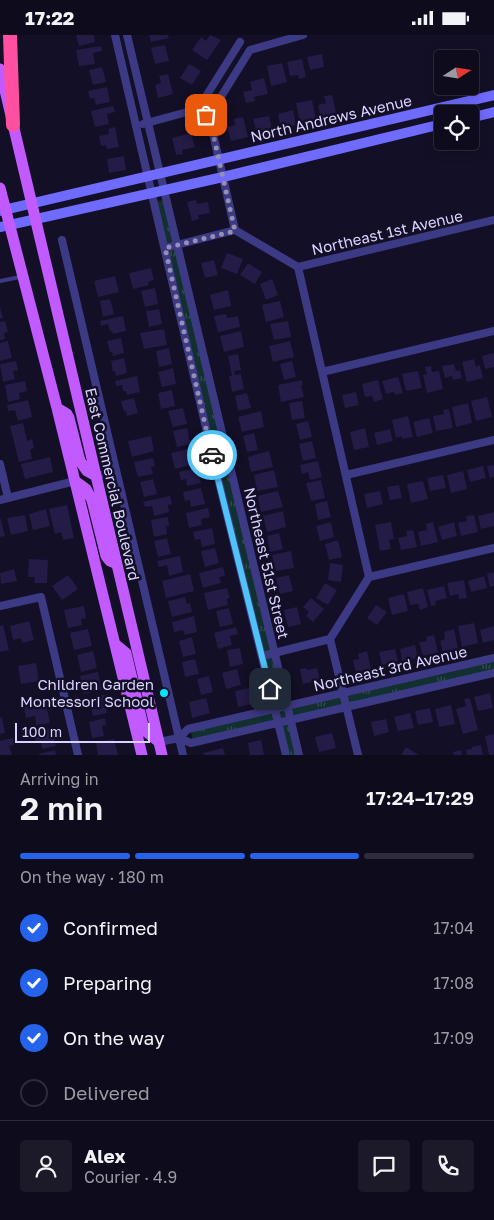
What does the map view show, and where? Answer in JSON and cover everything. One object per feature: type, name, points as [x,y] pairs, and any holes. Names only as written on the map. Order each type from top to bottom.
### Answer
[{"type":"highway","points":[[10,35],[13,125]]},
{"type":"main road","name":"East Commercial Boulevard","points":[[0,69],[162,755]]},
{"type":"main road","name":"North Andrews Avenue","points":[[3,210],[494,95]]},
{"type":"main road","points":[[479,115],[494,112]]},
{"type":"main road","name":"North Andrews Avenue","points":[[4,226],[223,177],[434,126]]},
{"type":"main road","points":[[0,188],[4,226],[22,276],[57,408],[143,754]]},
{"type":"main road","points":[[57,408],[67,414],[69,418],[83,465],[96,476]]},
{"type":"main road","points":[[76,481],[89,494],[106,556],[110,561],[117,564]]},
{"type":"main road","points":[[115,644],[126,653],[144,730],[159,743]]},
{"type":"street","name":"Northeast 51st Street","points":[[115,35],[213,458],[286,755]]},
{"type":"street","name":"Northeast 51st Street","points":[[127,35],[299,755]]},
{"type":"street","points":[[165,248],[235,231],[209,116],[250,50],[303,35]]},
{"type":"street","points":[[136,126],[198,109],[239,39],[250,50]]},
{"type":"street","points":[[198,109],[209,116]]},
{"type":"street","name":"Northeast 1st Avenue","points":[[235,231],[298,267],[494,221]]},
{"type":"street","points":[[62,240],[183,755]]},
{"type":"street","points":[[298,267],[369,577]]},
{"type":"street","points":[[322,372],[494,331]]},
{"type":"street","points":[[346,475],[494,440]]},
{"type":"street","points":[[213,458],[227,454]]},
{"type":"street","points":[[0,464],[4,499],[76,481]]},
{"type":"street","points":[[96,476],[116,472]]},
{"type":"street","points":[[262,656],[330,639],[369,577],[494,548]]},
{"type":"street","points":[[0,606],[41,597],[78,755]]},
{"type":"street","points":[[330,639],[358,755]]},
{"type":"street","name":"Northeast 3rd Avenue","points":[[180,739],[188,729],[494,659]]},
{"type":"street","name":"Northeast 3rd Avenue","points":[[159,743],[180,739],[191,743],[494,673]]},
{"type":"lane","points":[[0,281],[22,276]]},
{"type":"green space","points":[[163,200],[286,710],[494,662],[494,670],[288,718],[297,755],[288,755],[279,720],[193,740],[191,732],[277,711],[157,202]]},
{"type":"building","points":[[76,35],[94,35],[95,42],[79,46]]},
{"type":"building","points":[[149,35],[168,35],[169,38],[151,42]]},
{"type":"building","points":[[210,35],[221,40],[207,60],[192,50],[201,37],[206,41]]},
{"type":"building","points":[[165,45],[169,61],[155,64],[151,48]]},
{"type":"building","points":[[101,46],[102,51],[93,53],[95,64],[79,66],[76,50]]},
{"type":"building","points":[[322,54],[324,67],[310,70],[307,57]]},
{"type":"building","points":[[302,59],[306,77],[299,79],[298,75],[290,76],[287,62]]},
{"type":"building","points":[[282,63],[287,82],[271,86],[267,66]]},
{"type":"building","points":[[189,64],[201,71],[192,85],[180,78]]},
{"type":"building","points":[[102,67],[106,82],[93,85],[89,70]]},
{"type":"building","points":[[168,74],[173,94],[158,98],[155,85],[161,83],[159,76]]},
{"type":"building","points":[[264,78],[268,94],[254,97],[255,101],[246,103],[243,92],[252,90],[250,82]]},
{"type":"building","points":[[107,87],[110,102],[96,105],[94,98],[90,99],[88,91]]},
{"type":"building","points":[[332,95],[337,116],[321,119],[318,105],[326,103],[324,96]]},
{"type":"building","points":[[312,100],[316,119],[300,123],[296,103]]},
{"type":"building","points":[[113,106],[115,112],[107,114],[109,124],[95,127],[91,111]]},
{"type":"building","points":[[293,110],[296,125],[281,129],[278,114]]},
{"type":"building","points":[[269,116],[272,130],[257,134],[253,119]]},
{"type":"building","points":[[243,117],[248,137],[231,141],[227,127],[235,125],[234,119]]},
{"type":"building","points":[[115,127],[119,147],[107,149],[106,145],[101,146],[99,136],[109,134],[108,129]]},
{"type":"building","points":[[191,133],[195,147],[182,150],[183,154],[176,155],[172,138]]},
{"type":"building","points":[[124,156],[126,170],[109,173],[107,159]]},
{"type":"building","points":[[196,200],[197,204],[208,202],[210,213],[198,215],[199,219],[192,221],[187,202]]},
{"type":"building","points":[[227,253],[243,259],[237,274],[221,268]]},
{"type":"building","points":[[214,260],[218,275],[205,278],[201,263]]},
{"type":"building","points":[[248,263],[262,272],[255,284],[240,275]]},
{"type":"building","points":[[151,268],[154,280],[148,282],[149,285],[133,289],[129,273]]},
{"type":"building","points":[[115,276],[119,292],[98,297],[94,281]]},
{"type":"building","points":[[272,279],[278,295],[266,300],[260,284]]},
{"type":"building","points":[[155,288],[158,304],[145,307],[141,291]]},
{"type":"building","points":[[228,290],[231,306],[214,310],[210,295]]},
{"type":"building","points":[[110,299],[114,314],[103,317],[100,301]]},
{"type":"building","points":[[280,301],[284,317],[266,322],[262,305]]},
{"type":"building","points":[[0,307],[3,318],[0,319]]},
{"type":"building","points":[[159,309],[162,324],[149,327],[146,311]]},
{"type":"building","points":[[226,314],[227,318],[238,316],[240,327],[218,332],[214,316]]},
{"type":"building","points":[[123,316],[126,331],[113,334],[108,324],[101,326],[100,321]]},
{"type":"building","points":[[5,321],[8,332],[4,333],[5,339],[0,340],[0,322]]},
{"type":"building","points":[[288,321],[291,337],[274,340],[270,324]]},
{"type":"building","points":[[164,329],[167,345],[144,349],[140,333]]},
{"type":"building","points":[[241,331],[244,347],[224,352],[220,336]]},
{"type":"building","points":[[121,338],[124,353],[113,356],[107,341]]},
{"type":"building","points":[[8,341],[12,358],[0,361],[0,343]]},
{"type":"building","points":[[290,341],[294,357],[273,362],[269,346]]},
{"type":"building","points":[[169,348],[172,364],[159,367],[156,351]]},
{"type":"building","points":[[494,353],[494,367],[485,369],[482,356]]},
{"type":"building","points":[[238,354],[241,370],[234,371],[235,375],[241,374],[244,389],[232,392],[229,376],[232,376],[228,356]]},
{"type":"building","points":[[124,358],[127,373],[116,376],[115,371],[113,372],[111,361]]},
{"type":"building","points":[[474,359],[476,367],[480,365],[483,378],[467,382],[462,362]]},
{"type":"building","points":[[16,361],[18,370],[13,371],[15,379],[3,382],[0,364]]},
{"type":"building","points":[[292,361],[296,377],[284,380],[280,364]]},
{"type":"building","points":[[454,364],[456,371],[460,370],[462,378],[453,380],[452,376],[445,378],[442,366]]},
{"type":"building","points":[[431,366],[432,372],[439,371],[443,389],[427,393],[423,375],[427,374],[425,367]]},
{"type":"building","points":[[173,368],[176,384],[162,387],[158,372]]},
{"type":"building","points":[[418,371],[422,388],[406,391],[402,374]]},
{"type":"building","points":[[137,376],[140,392],[127,395],[126,391],[123,391],[122,385],[116,386],[115,381]]},
{"type":"building","points":[[398,377],[403,393],[395,395],[394,392],[386,394],[382,381]]},
{"type":"building","points":[[302,380],[303,385],[301,385],[304,397],[281,402],[278,385]]},
{"type":"building","points":[[378,380],[383,399],[374,402],[372,396],[365,397],[362,384]]},
{"type":"building","points":[[25,381],[27,391],[19,393],[20,399],[8,402],[5,385]]},
{"type":"building","points":[[172,390],[175,406],[161,409],[158,393]]},
{"type":"building","points":[[356,392],[359,405],[345,408],[342,395]]},
{"type":"building","points":[[247,393],[251,408],[238,411],[235,396]]},
{"type":"building","points":[[487,397],[492,417],[476,421],[471,401]]},
{"type":"building","points":[[134,398],[138,413],[127,416],[121,401]]},
{"type":"building","points":[[28,400],[32,417],[18,421],[15,410],[8,411],[7,405]]},
{"type":"building","points":[[302,401],[305,418],[292,420],[289,403]]},
{"type":"building","points":[[468,403],[472,423],[456,427],[452,407]]},
{"type":"building","points":[[183,408],[187,424],[173,427],[168,411]]},
{"type":"building","points":[[449,409],[453,428],[436,431],[433,416],[444,414],[443,410]]},
{"type":"building","points":[[261,411],[264,427],[242,432],[238,417]]},
{"type":"building","points":[[408,416],[413,437],[402,439],[402,436],[396,438],[392,420]]},
{"type":"building","points":[[429,418],[433,433],[417,437],[413,422]]},
{"type":"building","points":[[308,421],[312,437],[300,440],[296,424]]},
{"type":"building","points":[[23,423],[27,441],[32,439],[34,448],[30,450],[32,459],[19,462],[10,426]]},
{"type":"building","points":[[187,428],[190,444],[177,447],[173,431]]},
{"type":"building","points":[[365,428],[369,447],[354,450],[350,432]]},
{"type":"building","points":[[390,429],[393,441],[377,445],[374,433]]},
{"type":"building","points":[[254,433],[258,450],[247,452],[243,436]]},
{"type":"building","points":[[151,436],[154,451],[132,457],[128,441]]},
{"type":"building","points":[[312,441],[316,458],[303,461],[299,444]]},
{"type":"building","points":[[193,448],[195,453],[187,455],[190,465],[175,469],[171,453]]},
{"type":"building","points":[[269,451],[273,467],[251,472],[248,457]]},
{"type":"building","points":[[50,457],[53,472],[25,479],[21,464]]},
{"type":"building","points":[[153,458],[155,466],[151,467],[153,474],[138,477],[134,462]]},
{"type":"building","points":[[318,461],[322,477],[310,480],[308,472],[302,474],[300,465]]},
{"type":"building","points":[[494,465],[494,477],[490,478],[487,466]]},
{"type":"building","points":[[483,466],[486,478],[470,482],[467,470]]},
{"type":"building","points":[[197,468],[201,483],[187,486],[186,479],[181,480],[179,472]]},
{"type":"building","points":[[274,470],[278,487],[257,491],[254,475]]},
{"type":"building","points":[[463,471],[467,489],[451,493],[447,475]]},
{"type":"building","points":[[443,475],[446,488],[430,491],[427,478]]},
{"type":"building","points":[[153,479],[157,494],[144,497],[140,482]]},
{"type":"building","points":[[321,480],[325,498],[311,501],[306,483]]},
{"type":"building","points":[[423,481],[428,499],[411,503],[407,484]]},
{"type":"building","points":[[399,485],[402,498],[390,500],[387,487]]},
{"type":"building","points":[[201,488],[205,504],[191,507],[190,500],[185,501],[183,492]]},
{"type":"building","points":[[278,491],[283,507],[261,512],[257,496]]},
{"type":"building","points":[[380,491],[383,504],[367,508],[364,494]]},
{"type":"building","points":[[170,496],[172,504],[168,505],[169,512],[154,516],[152,506],[145,507],[143,502]]},
{"type":"building","points":[[327,501],[331,517],[318,520],[315,504]]},
{"type":"building","points":[[67,505],[74,538],[63,540],[61,532],[55,534],[49,509]]},
{"type":"building","points":[[208,508],[210,517],[201,519],[202,525],[189,528],[186,513]]},
{"type":"building","points":[[46,509],[50,526],[33,530],[29,514]]},
{"type":"building","points":[[283,511],[286,527],[267,532],[263,516]]},
{"type":"building","points":[[494,512],[494,526],[481,529],[478,516]]},
{"type":"building","points":[[25,515],[28,531],[11,535],[7,518]]},
{"type":"building","points":[[474,515],[478,532],[461,536],[458,523],[467,521],[466,516]]},
{"type":"building","points":[[0,517],[5,536],[0,537]]},
{"type":"building","points":[[168,517],[169,526],[166,526],[167,534],[154,537],[151,520]]},
{"type":"building","points":[[331,522],[334,537],[320,541],[316,526]]},
{"type":"building","points":[[391,522],[394,539],[389,540],[391,549],[380,551],[375,525]]},
{"type":"building","points":[[433,522],[438,542],[421,546],[418,532],[427,530],[426,524]]},
{"type":"building","points":[[454,522],[457,536],[442,540],[438,527]]},
{"type":"building","points":[[212,528],[215,544],[202,547],[200,539],[195,540],[193,532]]},
{"type":"building","points":[[413,530],[417,547],[401,550],[398,538],[407,536],[406,531]]},
{"type":"building","points":[[279,533],[283,549],[270,552],[267,536]]},
{"type":"building","points":[[167,538],[171,554],[158,557],[154,541]]},
{"type":"building","points":[[338,540],[342,557],[329,560],[325,544]]},
{"type":"building","points":[[215,548],[219,563],[205,567],[201,551]]},
{"type":"building","points":[[291,551],[294,568],[276,571],[272,555]]},
{"type":"building","points":[[180,556],[183,572],[169,576],[167,565],[159,567],[157,561]]},
{"type":"building","points":[[29,559],[48,560],[47,583],[34,583],[35,577],[28,577]]},
{"type":"building","points":[[330,563],[343,565],[341,582],[328,580]]},
{"type":"building","points":[[223,567],[225,576],[219,577],[221,583],[203,588],[199,573]]},
{"type":"building","points":[[14,569],[17,581],[1,584],[0,573]]},
{"type":"building","points":[[494,572],[494,586],[490,587],[487,574]]},
{"type":"building","points":[[190,574],[194,591],[166,598],[162,581]]},
{"type":"building","points":[[68,575],[78,589],[62,600],[52,586]]},
{"type":"building","points":[[289,575],[293,591],[280,594],[276,578]]},
{"type":"building","points":[[484,576],[487,588],[471,592],[468,581]]},
{"type":"building","points":[[464,580],[467,598],[459,599],[458,594],[450,596],[447,583]]},
{"type":"building","points":[[325,583],[337,590],[328,605],[316,598]]},
{"type":"building","points":[[444,586],[447,598],[435,601],[436,605],[431,606],[427,590]]},
{"type":"building","points":[[227,588],[230,598],[227,599],[228,605],[208,610],[204,593]]},
{"type":"building","points":[[423,588],[428,607],[420,610],[418,604],[410,605],[407,592]]},
{"type":"building","points":[[404,594],[408,611],[392,615],[388,598]]},
{"type":"building","points":[[185,597],[187,604],[190,603],[192,612],[172,617],[168,601]]},
{"type":"building","points":[[311,598],[324,609],[313,622],[306,616],[309,612],[303,607]]},
{"type":"building","points":[[376,605],[387,612],[377,625],[367,618]]},
{"type":"building","points":[[84,606],[86,618],[81,619],[82,625],[68,628],[64,610]]},
{"type":"building","points":[[297,607],[301,624],[288,627],[284,610]]},
{"type":"building","points":[[229,608],[233,624],[220,627],[216,611]]},
{"type":"building","points":[[194,616],[197,632],[185,635],[183,630],[174,632],[172,622]]},
{"type":"building","points":[[29,621],[34,640],[22,643],[21,638],[13,640],[10,626]]},
{"type":"building","points":[[474,623],[478,643],[462,647],[458,626]]},
{"type":"building","points":[[3,625],[9,650],[0,652],[0,626]]},
{"type":"building","points":[[494,626],[494,640],[483,643],[480,630]]},
{"type":"building","points":[[236,627],[238,634],[230,636],[232,645],[218,649],[214,633]]},
{"type":"building","points":[[88,629],[92,646],[74,650],[70,633]]},
{"type":"building","points":[[454,629],[458,648],[443,653],[440,641],[445,639],[444,632]]},
{"type":"building","points":[[434,635],[438,653],[423,656],[419,642],[427,641],[426,637]]},
{"type":"building","points":[[192,637],[196,654],[183,657],[179,641]]},
{"type":"building","points":[[415,645],[418,658],[402,661],[400,649]]},
{"type":"building","points":[[240,648],[243,664],[230,667],[227,650]]},
{"type":"building","points":[[395,649],[398,661],[382,665],[379,652]]},
{"type":"building","points":[[93,651],[97,668],[81,672],[77,655]]},
{"type":"building","points":[[367,651],[371,669],[356,673],[353,660],[359,659],[358,654]]},
{"type":"building","points":[[195,659],[199,674],[185,677],[182,662]]},
{"type":"building","points":[[36,663],[39,681],[21,684],[18,666]]},
{"type":"building","points":[[307,668],[307,670],[317,668],[320,680],[303,684],[300,669]]},
{"type":"building","points":[[237,669],[241,685],[226,689],[222,673]]},
{"type":"building","points":[[98,672],[102,690],[84,694],[80,676]]},
{"type":"building","points":[[209,676],[213,692],[201,695],[197,679]]},
{"type":"building","points":[[249,688],[252,704],[238,707],[235,691]]},
{"type":"building","points":[[490,693],[493,708],[478,711],[474,697]]},
{"type":"building","points":[[108,694],[111,705],[106,707],[107,713],[93,716],[90,704],[86,705],[84,699]]},
{"type":"building","points":[[206,698],[210,713],[192,718],[189,702]]},
{"type":"building","points":[[470,698],[478,730],[463,734],[456,709],[466,706],[464,699]]},
{"type":"building","points":[[45,700],[50,723],[36,725],[35,716],[26,718],[23,704]]},
{"type":"building","points":[[451,705],[455,724],[439,727],[435,709]]},
{"type":"building","points":[[430,708],[433,722],[418,725],[415,711]]},
{"type":"building","points":[[410,713],[414,728],[398,731],[394,717]]},
{"type":"building","points":[[2,717],[5,733],[0,734],[0,718]]},
{"type":"building","points":[[105,718],[106,725],[102,726],[104,736],[92,738],[89,722]]},
{"type":"building","points":[[386,719],[389,732],[374,736],[371,722]]},
{"type":"building","points":[[51,728],[56,746],[42,749],[41,742],[36,743],[33,732]]},
{"type":"building","points":[[332,733],[336,748],[319,752],[315,737]]},
{"type":"building","points":[[494,734],[494,755],[489,755],[485,736]]},
{"type":"building","points":[[13,738],[14,745],[9,746],[12,755],[0,755],[0,741]]},
{"type":"building","points":[[114,739],[118,755],[98,755],[96,743]]},
{"type":"building","points":[[261,740],[264,755],[250,755],[248,743]]},
{"type":"building","points":[[481,745],[483,755],[467,755],[466,750]]},
{"type":"building","points":[[406,747],[419,755],[401,755]]},
{"type":"building","points":[[223,748],[225,755],[204,755],[203,753]]},
{"type":"building","points":[[55,750],[56,755],[39,755],[39,754]]},
{"type":"building","points":[[461,750],[462,755],[454,755],[453,752]]},
{"type":"way so far","points":[[206,115],[209,116],[235,231],[165,248],[212,455]]},
{"type":"place","name":"Children Garden Montessori School","points":[[164,693]]},
{"type":"route","points":[[212,455],[270,689]]}]
